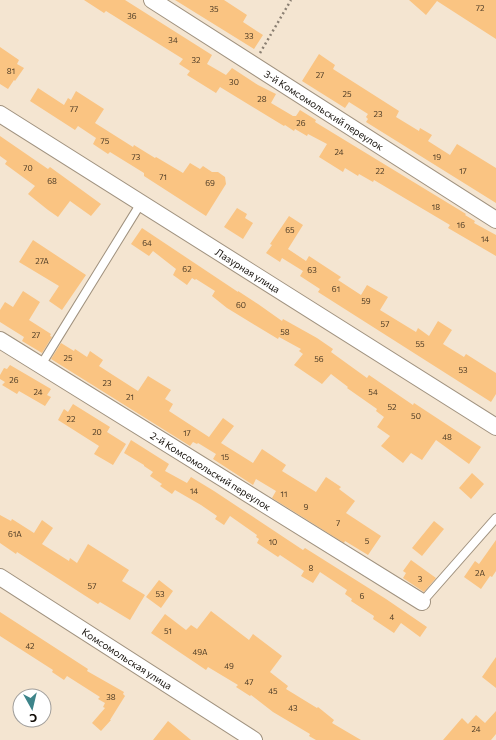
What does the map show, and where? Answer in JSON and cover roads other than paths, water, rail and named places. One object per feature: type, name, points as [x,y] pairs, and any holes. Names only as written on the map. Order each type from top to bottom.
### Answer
[{"type":"street","name":"3-й Комсомольский переулок","points":[[152,0],[496,220]]},
{"type":"street","name":"Лазурная улица","points":[[0,114],[496,427]]},
{"type":"street","name":"2-й Комсомольский переулок","points":[[0,340],[422,602]]},
{"type":"street","name":"Комсомольская улица","points":[[0,577],[254,740]]},
{"type":"lane","points":[[41,365],[141,203]]},
{"type":"lane","points":[[422,602],[496,518]]}]
